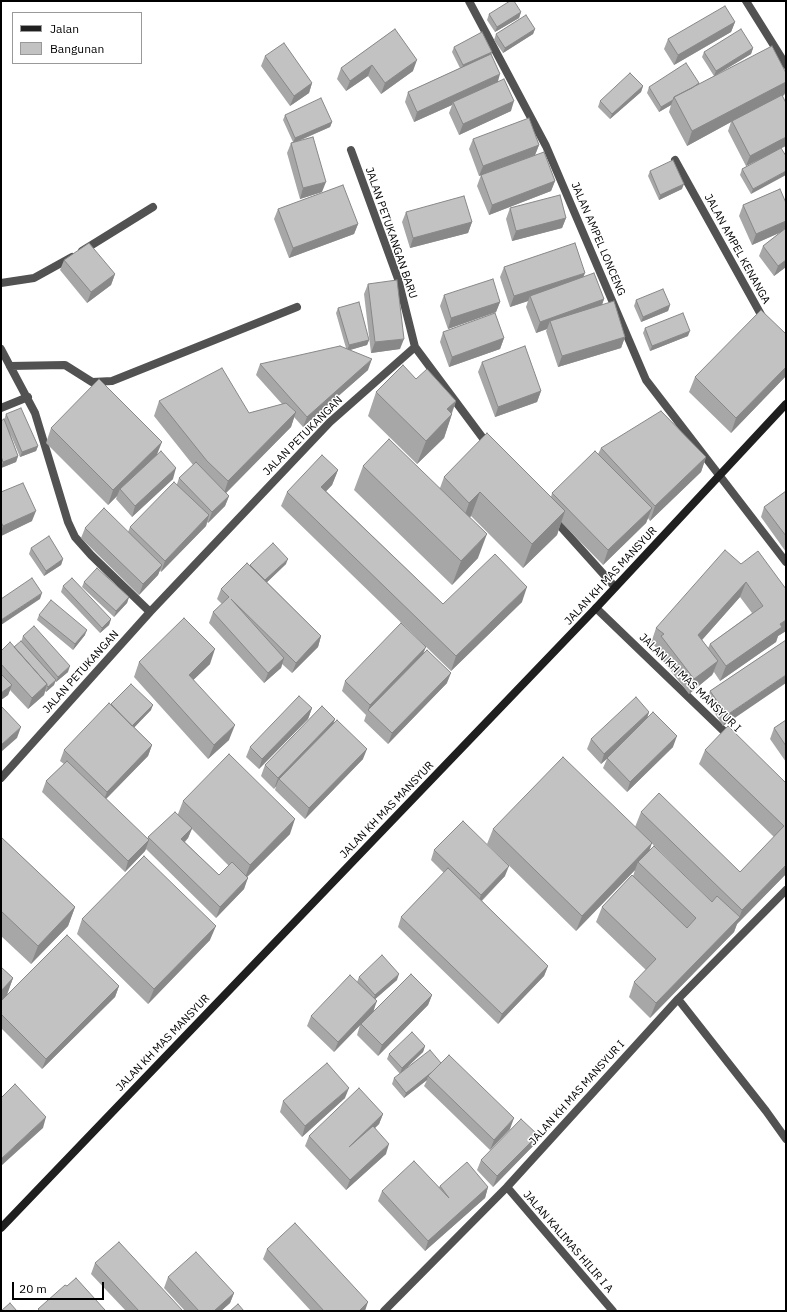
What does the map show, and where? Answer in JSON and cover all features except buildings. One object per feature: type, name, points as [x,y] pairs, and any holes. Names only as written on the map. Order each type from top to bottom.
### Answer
[{"type":"street","name":"JALAN AMPEL LONCENG","points":[[469,1],[546,146],[646,380],[786,562]]},
{"type":"street","points":[[746,1],[786,65]]},
{"type":"street","name":"JALAN PETUKANGAN BARU","points":[[351,150],[398,279],[415,346]]},
{"type":"street","name":"JALAN AMPEL KENANGA","points":[[675,160],[763,319],[768,324]]},
{"type":"street","points":[[1,283],[34,278],[153,207]]},
{"type":"street","points":[[10,366],[65,365],[92,382],[112,381],[297,307]]},
{"type":"street","points":[[415,346],[496,454]]},
{"type":"street","name":"JALAN PETUKANGAN","points":[[1,778],[150,612],[330,422],[415,346]]},
{"type":"street","points":[[1,349],[28,397],[35,413],[68,522],[75,537],[91,556],[150,612]]},
{"type":"street","points":[[1,408],[28,397]]},
{"type":"street","name":"JALAN KH MAS MANSYUR","points":[[1,1228],[596,608],[786,404]]},
{"type":"street","points":[[548,512],[615,587]]},
{"type":"street","name":"JALAN KH MAS MANSYUR I","points":[[596,608],[736,743]]},
{"type":"street","name":"JALAN KH MAS MANSYUR I","points":[[384,1311],[507,1187],[678,999],[786,890]]},
{"type":"street","points":[[678,999],[766,1111],[786,1139]]},
{"type":"street","name":"JALAN KALIMAS HILIR I A","points":[[507,1187],[613,1311]]}]
